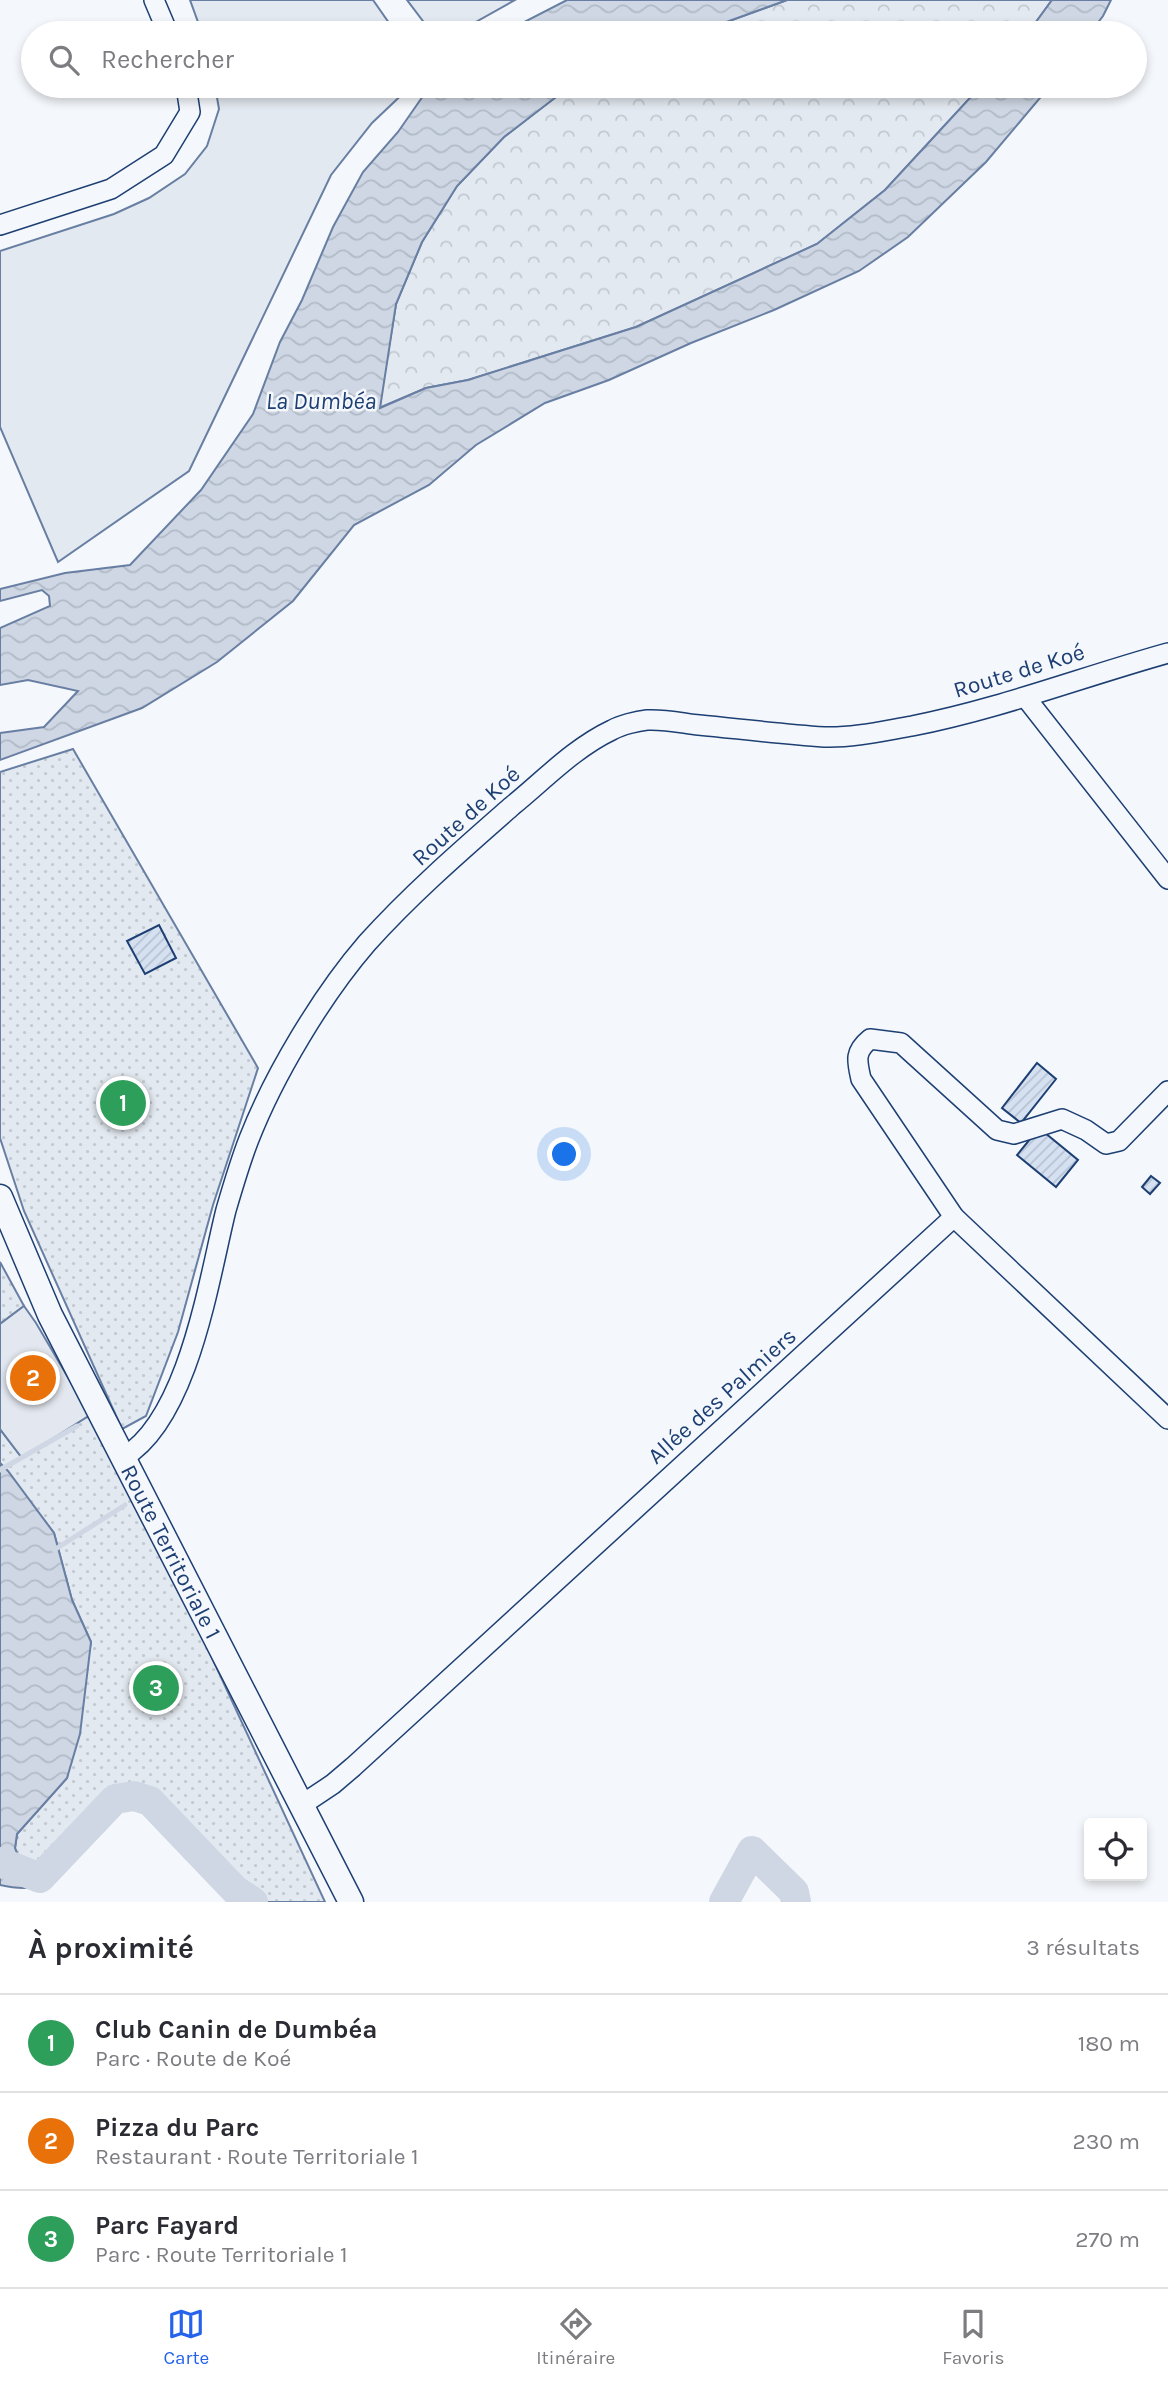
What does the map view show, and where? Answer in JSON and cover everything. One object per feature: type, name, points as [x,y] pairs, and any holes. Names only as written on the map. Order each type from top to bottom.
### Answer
[{"type":"main road","name":"Route Territoriale 1","points":[[0,1197],[50,1315],[351,1902]]},
{"type":"street","points":[[155,0],[163,21]]},
{"type":"street","points":[[0,225],[111,189],[164,155],[190,112],[188,98]]},
{"type":"street","name":"Route de Koé","points":[[124,1457],[134,1451],[149,1435],[177,1387],[194,1345],[228,1205],[249,1140],[276,1080],[307,1029],[341,977],[367,944],[474,840],[579,750],[614,728],[646,720],[828,737],[870,734],[933,722],[1026,698],[1110,669],[1168,653]]},
{"type":"street","points":[[1026,698],[1168,879]]},
{"type":"street","points":[[1168,1091],[1119,1141],[1106,1144],[1086,1130],[1062,1119],[1014,1134],[997,1130],[901,1043],[870,1039],[860,1047],[857,1063],[861,1079],[954,1217],[1168,1419]]},
{"type":"street","name":"Allée des Palmiers","points":[[303,1804],[353,1767],[954,1217]]},
{"type":"green space","points":[[190,0],[373,0],[388,21],[198,21]]},
{"type":"green space","points":[[407,0],[515,0],[477,21],[423,21]]},
{"type":"green space","points":[[787,0],[1052,0],[1037,21],[729,21]]},
{"type":"green space","points":[[217,98],[398,98],[372,123],[331,175],[189,471],[58,562],[0,427],[0,251],[114,214],[149,198],[185,174],[207,146],[219,109]]},
{"type":"green space","points":[[555,98],[970,98],[885,190],[817,244],[636,327],[468,380],[426,388],[379,408],[396,304],[422,242],[457,186],[504,137]]},
{"type":"green space","points":[[73,749],[258,1068],[213,1205],[178,1332],[146,1416],[122,1429],[24,1211],[0,1138],[0,772]]},
{"type":"green space","points":[[0,1262],[24,1306],[0,1324]]},
{"type":"green space","points":[[90,1415],[188,1606],[325,1902],[253,1902],[235,1890],[150,1801],[134,1796],[115,1799],[45,1861],[20,1862],[15,1848],[17,1834],[67,1778],[91,1642],[72,1600],[54,1533],[0,1463],[0,1429],[22,1458]]},
{"type":"shaded area","points":[[24,1306],[90,1415],[22,1458],[0,1429],[0,1324]]},
{"type":"water","points":[[567,0],[787,0],[729,21],[526,21]]},
{"type":"water","points":[[1052,0],[1111,0],[1099,21],[1037,21]]},
{"type":"water","name":"La Dumbéa","points":[[422,98],[555,98],[504,137],[457,186],[422,242],[396,304],[380,408],[426,388],[468,380],[636,327],[817,244],[885,190],[970,98],[1040,98],[986,162],[908,237],[859,271],[609,380],[545,403],[476,445],[429,485],[354,525],[293,601],[217,662],[142,708],[0,760],[0,733],[44,727],[78,691],[28,680],[0,685],[0,628],[50,606],[49,596],[42,590],[0,601],[0,589],[65,573],[130,565],[201,490],[253,414],[280,342],[302,300],[333,227],[363,172],[398,132]]},
{"type":"water","points":[[0,1463],[54,1533],[72,1600],[91,1642],[80,1734],[67,1778],[17,1834],[15,1848],[20,1862],[45,1861],[56,1852],[77,1854],[53,1879],[35,1887],[25,1888],[0,1885]]},
{"type":"building","points":[[159,925],[176,958],[145,974],[127,941]]},
{"type":"building","points":[[1037,1063],[1056,1079],[1021,1123],[1002,1108]]},
{"type":"building","points":[[1039,1128],[1078,1160],[1056,1187],[1017,1155]]},
{"type":"building","points":[[1151,1176],[1160,1183],[1150,1194],[1142,1187]]},
{"type":"waterway","points":[[0,1470],[77,1426]]},
{"type":"waterway","points":[[54,1550],[125,1505]]},
{"type":"waterway","points":[[0,1862],[40,1878],[115,1799],[134,1796],[150,1801],[235,1890],[253,1902]]},
{"type":"waterway","points":[[724,1902],[752,1851],[794,1892],[796,1902]]},
{"type":"place","name":"Club Canin de Dumbéa","points":[[123,1103]]},
{"type":"place","name":"Pizza du Parc","points":[[33,1378]]},
{"type":"place","name":"Parc Fayard","points":[[156,1688]]}]
